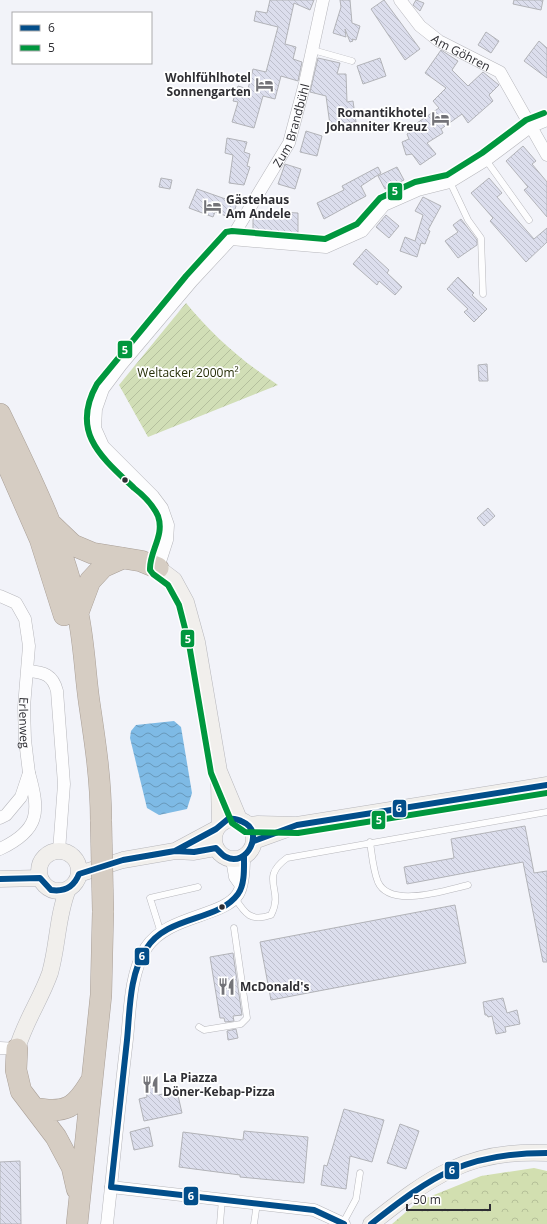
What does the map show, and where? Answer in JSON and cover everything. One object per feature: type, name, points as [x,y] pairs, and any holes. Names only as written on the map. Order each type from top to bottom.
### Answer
[{"type":"highway","points":[[0,414],[20,455],[49,522],[63,561],[78,613],[101,786],[103,911],[101,995],[77,1224]]},
{"type":"highway","points":[[0,448],[40,539],[88,688]]},
{"type":"highway","points":[[49,522],[73,545],[92,553],[141,561],[158,568]]},
{"type":"highway","points":[[78,613],[90,581],[103,567],[123,558]]},
{"type":"highway","points":[[9,1048],[21,1091],[56,1137],[72,1167],[80,1200]]},
{"type":"highway","points":[[34,1108],[50,1111],[71,1108],[81,1099],[93,1079]]},
{"type":"main road","points":[[158,568],[174,580],[186,602],[192,619],[219,771],[218,826],[213,839],[216,848],[225,857],[238,857],[249,852],[254,842],[254,836],[244,822],[219,771]]},
{"type":"main road","points":[[175,850],[229,819],[258,824],[297,825],[547,785]]},
{"type":"main road","points":[[254,842],[297,825]]},
{"type":"main road","points":[[79,874],[123,860],[175,850],[194,852],[216,848]]},
{"type":"main road","points":[[0,874],[43,879],[63,891],[76,883],[79,874],[78,865],[70,854],[59,851],[48,854],[44,858],[43,879],[58,922]]},
{"type":"main road","points":[[75,859],[123,860]]},
{"type":"main road","points":[[0,879],[43,879]]},
{"type":"main road","points":[[9,1048],[22,1032],[48,980],[53,962],[58,922],[68,889]]},
{"type":"main road","points":[[371,1224],[425,1183],[461,1165],[496,1155],[514,1153],[547,1153]]},
{"type":"street","name":"Zum Brandbühl","points":[[158,568],[167,540],[168,525],[162,508],[153,496],[103,446],[95,428],[96,409],[103,389],[121,365],[192,281],[230,239],[290,143],[313,50],[323,0]]},
{"type":"street","name":"Am Göhren","points":[[400,0],[420,26],[439,41],[500,72],[547,155]]},
{"type":"street","points":[[230,239],[326,247],[362,231],[384,205],[418,190],[450,182],[486,160],[530,126],[547,120]]},
{"type":"street","name":"Erlenweg","points":[[0,596],[16,603],[25,619],[29,646],[24,707],[25,740],[29,773],[37,808],[32,824],[15,840],[0,849]]},
{"type":"street","points":[[28,671],[47,675],[54,681],[57,691],[64,784],[59,851]]},
{"type":"street","name":"Erlenweg","points":[[0,818],[6,815],[21,798],[29,773]]},
{"type":"street","points":[[107,1224],[134,985],[138,964],[147,948],[161,932],[183,921],[221,907],[235,898],[240,890],[240,884],[235,877],[238,857]]},
{"type":"street","points":[[111,1187],[314,1210],[343,1224]]},
{"type":"lane","points":[[313,50],[352,61]]},
{"type":"lane","points":[[486,160],[529,220]]},
{"type":"lane","points":[[450,182],[468,220],[481,238],[483,294]]},
{"type":"lane","points":[[235,898],[240,906],[254,918],[260,919],[271,915],[277,901],[272,878],[277,865],[287,858],[370,842],[547,812]]},
{"type":"lane","points":[[370,842],[378,883],[385,892],[398,896],[416,896],[468,885]]},
{"type":"lane","points":[[161,932],[150,898],[198,888]]},
{"type":"lane","points":[[199,1027],[204,1030],[241,1024],[247,1018],[234,928]]},
{"type":"lane","points":[[343,1224],[356,1199],[360,1174]]},
{"type":"lane","points":[[220,1224],[222,1199]]},
{"type":"lane","points":[[254,1224],[257,1203]]},
{"type":"green space","name":"Weltacker 2000m²","points":[[186,303],[217,337],[252,367],[278,385],[148,437],[119,385]]},
{"type":"green space","points":[[534,1168],[547,1171],[547,1224],[392,1224],[419,1201],[481,1176]]},
{"type":"water","points":[[174,721],[181,727],[192,793],[187,809],[159,815],[147,808],[130,738],[131,731],[136,725]]},
{"type":"building","points":[[270,0],[314,0],[310,10],[294,3],[285,44],[296,47],[293,59],[302,62],[298,81],[281,76],[275,99],[263,96],[254,128],[232,122],[238,102],[233,101],[238,86],[248,89],[253,69],[266,72],[278,27],[254,21],[256,11],[267,13]]},
{"type":"building","points":[[340,0],[350,0],[352,23],[360,26],[356,40],[352,39],[353,41],[350,42],[345,29],[346,37],[333,33],[341,7]]},
{"type":"building","points":[[384,0],[420,49],[405,60],[371,9]]},
{"type":"building","points":[[416,0],[424,3],[420,11],[413,5]]},
{"type":"building","points":[[514,0],[543,0],[541,10],[513,4]]},
{"type":"building","points":[[486,32],[499,41],[491,53],[478,45]]},
{"type":"building","points":[[539,41],[547,48],[547,78],[524,61]]},
{"type":"building","name":"Romantikhotel Johanniter Kreuz","points":[[441,50],[458,61],[452,70],[468,86],[483,72],[499,85],[489,95],[493,101],[468,123],[462,114],[441,129],[443,133],[427,143],[436,154],[420,165],[412,154],[406,155],[402,142],[409,139],[407,134],[419,126],[417,123],[439,108],[433,101],[446,88],[425,73]]},
{"type":"building","points":[[318,58],[340,63],[337,74],[346,74],[347,102],[353,101],[356,122],[330,125],[326,96],[310,92]]},
{"type":"building","points":[[380,58],[386,76],[363,84],[357,66]]},
{"type":"building","points":[[306,131],[322,136],[317,156],[300,152]]},
{"type":"building","points":[[227,138],[247,142],[244,152],[250,154],[247,166],[250,167],[244,185],[229,183],[233,155],[225,153]]},
{"type":"building","points":[[523,146],[536,161],[532,164],[547,182],[547,217],[524,190],[528,187],[506,161]]},
{"type":"building","points":[[285,164],[301,169],[295,189],[278,184]]},
{"type":"building","points":[[378,167],[381,173],[361,186],[366,196],[324,219],[317,203],[344,190],[342,186]]},
{"type":"building","points":[[397,167],[404,180],[385,189],[378,176]]},
{"type":"building","points":[[161,178],[172,180],[170,189],[159,187]]},
{"type":"building","points":[[489,178],[502,193],[497,197],[534,239],[547,228],[547,242],[526,262],[490,221],[493,218],[471,193]]},
{"type":"building","name":"Gästehaus Am Andele","points":[[197,189],[237,203],[232,218],[215,212],[213,217],[189,208]]},
{"type":"building","points":[[423,197],[441,206],[428,230],[430,231],[425,244],[421,243],[417,257],[400,251],[405,237],[415,241],[423,215],[415,211]]},
{"type":"building","points":[[257,211],[298,213],[298,234],[253,232],[253,217]]},
{"type":"building","points":[[386,215],[399,226],[389,238],[376,227]]},
{"type":"building","points":[[461,219],[477,240],[477,245],[458,258],[445,241],[458,232],[453,225]]},
{"type":"building","points":[[366,249],[389,270],[387,273],[402,287],[395,295],[379,281],[377,285],[353,264]]},
{"type":"building","points":[[458,277],[474,293],[472,295],[487,309],[474,322],[464,312],[468,309],[447,289]]},
{"type":"building","points":[[487,364],[488,381],[479,381],[478,365]]},
{"type":"building","points":[[488,508],[495,516],[484,526],[477,518]]},
{"type":"building","points":[[525,826],[534,873],[547,871],[547,962],[543,962],[523,862],[407,884],[404,867],[454,858],[451,839]]},
{"type":"building","points":[[455,905],[466,963],[271,1000],[260,942]]},
{"type":"building","name":"McDonald's","points":[[233,953],[242,1015],[233,1016],[234,1021],[225,1022],[224,1018],[220,1018],[210,957]]},
{"type":"building","points":[[503,998],[507,1013],[517,1010],[520,1024],[505,1027],[506,1032],[496,1034],[492,1016],[488,1017],[485,1015],[483,1002]]},
{"type":"building","points":[[236,1029],[238,1038],[228,1040],[227,1031]]},
{"type":"building","points":[[156,1079],[158,1095],[177,1091],[182,1113],[144,1121],[139,1099],[147,1097],[144,1081]]},
{"type":"building","points":[[344,1109],[384,1120],[372,1162],[350,1156],[346,1189],[321,1185],[324,1165],[327,1166]]},
{"type":"building","points":[[400,1124],[419,1131],[406,1169],[387,1163]]},
{"type":"building","points":[[149,1127],[153,1146],[134,1150],[130,1132]]},
{"type":"building","points":[[244,1131],[308,1137],[304,1183],[240,1177],[240,1175],[179,1167],[183,1132],[243,1140]]},
{"type":"building","points":[[20,1161],[21,1224],[0,1224],[0,1162]]},
{"type":"transit line","name":"5","points":[[544,113],[526,120],[482,153],[447,175],[415,182],[380,198],[357,224],[325,239],[232,231],[226,232],[186,276],[97,384],[89,401],[87,416],[88,430],[93,442],[101,454],[122,477],[148,500],[158,516],[160,530],[150,563],[150,570],[168,585],[179,605],[189,644],[211,773],[232,823],[245,832],[298,833],[547,793]]},
{"type":"transit line","name":"6","points":[[254,841],[297,825],[547,785]]},
{"type":"transit line","name":"6","points":[[228,819],[238,819],[249,827],[253,833],[251,847],[241,857],[234,859],[226,857],[216,848],[194,852],[175,851],[216,829],[228,819]]},
{"type":"transit line","name":"6","points":[[0,879],[40,878],[51,890],[61,890],[72,885],[79,874],[123,860],[175,851]]},
{"type":"transit line","name":"6","points":[[244,856],[244,876],[242,886],[238,894],[229,903],[218,910],[166,930],[155,938],[140,959],[131,993],[111,1187],[314,1210],[344,1224]]},
{"type":"transit line","name":"6","points":[[371,1224],[413,1192],[452,1170],[494,1157],[547,1153]]},
{"type":"place","name":"Wohlfühlhotel Sonnengarten","points":[[264,84]]},
{"type":"place","name":"Romantikhotel Johanniter Kreuz","points":[[440,119]]},
{"type":"place","name":"Gästehaus Am Andele","points":[[213,206]]},
{"type":"place","name":"McDonald's","points":[[227,986]]},
{"type":"place","name":"La Piazza Döner-Kebap-Pizza","points":[[150,1084]]}]
